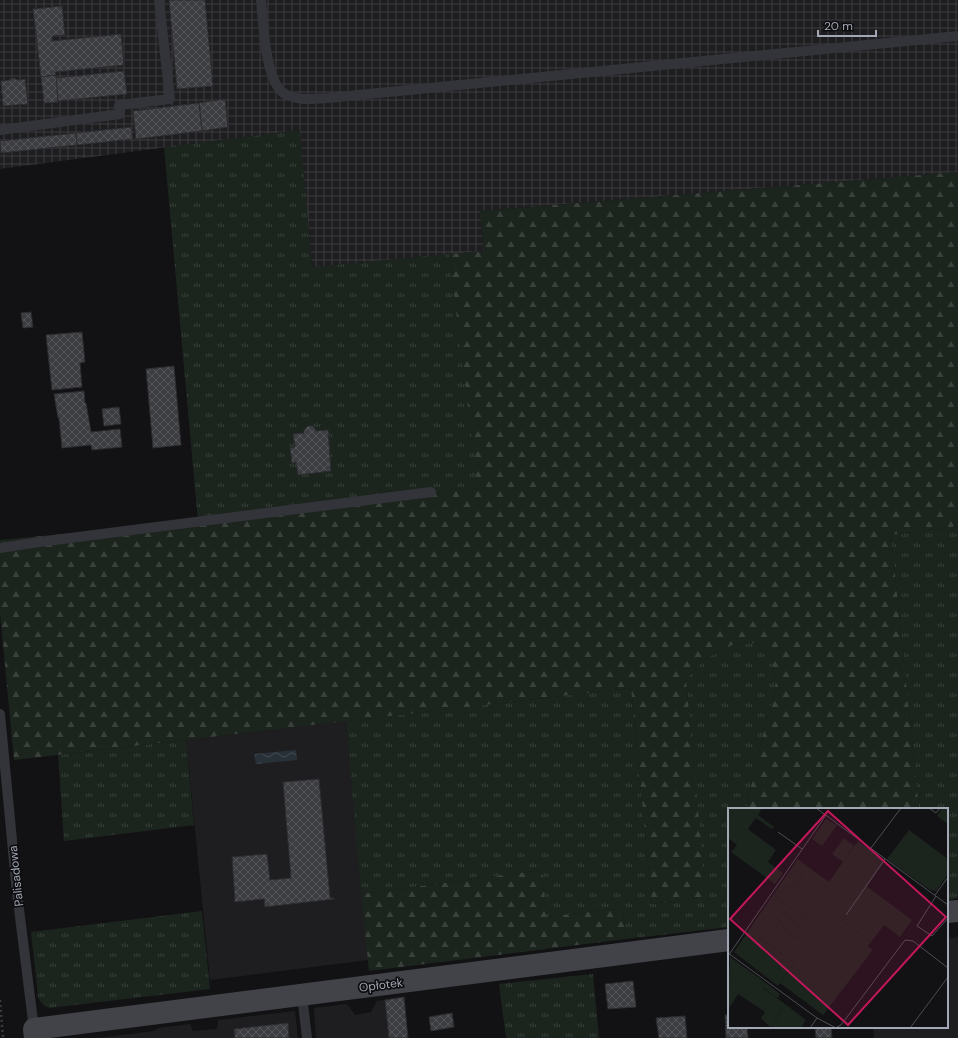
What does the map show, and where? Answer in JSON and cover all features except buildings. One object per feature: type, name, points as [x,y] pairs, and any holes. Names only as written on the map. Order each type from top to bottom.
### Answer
[{"type":"street","points":[[948,912],[958,911]]},
{"type":"street","name":"Opłotek","points":[[34,1033],[302,995],[728,940]]},
{"type":"lane","points":[[0,130],[120,114],[119,106],[170,99],[159,0]]},
{"type":"lane","points":[[261,0],[266,54],[274,81],[283,94],[294,98],[328,98],[958,36]]},
{"type":"lane","points":[[0,548],[431,492]]},
{"type":"lane","name":"Palisadowa","points":[[0,714],[17,893],[34,1033]]},
{"type":"lane","points":[[302,995],[307,1038]]},
{"type":"path","points":[[0,1000],[4,1038]]},
{"type":"shaded area","points":[[0,0],[958,0],[958,172],[480,211],[484,251],[312,267],[299,130],[0,169]]},
{"type":"shaded area","points":[[346,721],[368,960],[210,980],[186,740]]},
{"type":"shaded area","points":[[958,937],[958,1038],[874,1038],[873,1028],[948,1028],[948,939]]},
{"type":"shaded area","points":[[404,997],[408,1038],[316,1038],[314,1008],[347,1004],[355,1015],[371,1012],[377,1001]]},
{"type":"shaded area","points":[[295,1011],[298,1038],[98,1038],[154,1031],[158,1028],[190,1024],[193,1031],[217,1029],[218,1020]]},
{"type":"green space","points":[[300,130],[312,267],[449,254],[479,488],[198,521],[164,147]]},
{"type":"green space","points":[[958,172],[958,526],[891,535],[919,808],[746,808],[765,726],[776,686],[771,651],[754,643],[734,644],[705,659],[686,679],[706,897],[652,904],[631,688],[14,760],[0,613],[0,540],[198,521],[478,488],[449,254],[484,251],[480,211]]},
{"type":"green space","points":[[958,526],[958,898],[948,900],[948,808],[919,808],[891,535]]},
{"type":"green space","points":[[754,643],[771,651],[776,686],[765,726],[746,808],[728,808],[728,927],[626,939],[623,908],[547,917],[541,870],[361,894],[346,721],[631,688],[652,904],[705,897],[686,679],[705,659],[734,644]]},
{"type":"green space","points":[[186,740],[194,825],[64,841],[58,755]]},
{"type":"green space","points":[[541,870],[547,917],[623,908],[626,939],[369,971],[361,894]]},
{"type":"green space","points":[[202,911],[210,989],[49,1008],[40,1000],[38,996],[31,932]]},
{"type":"green space","points":[[593,974],[599,1038],[506,1038],[499,984]]},
{"type":"water","points":[[296,750],[297,760],[256,764],[254,754]]}]
